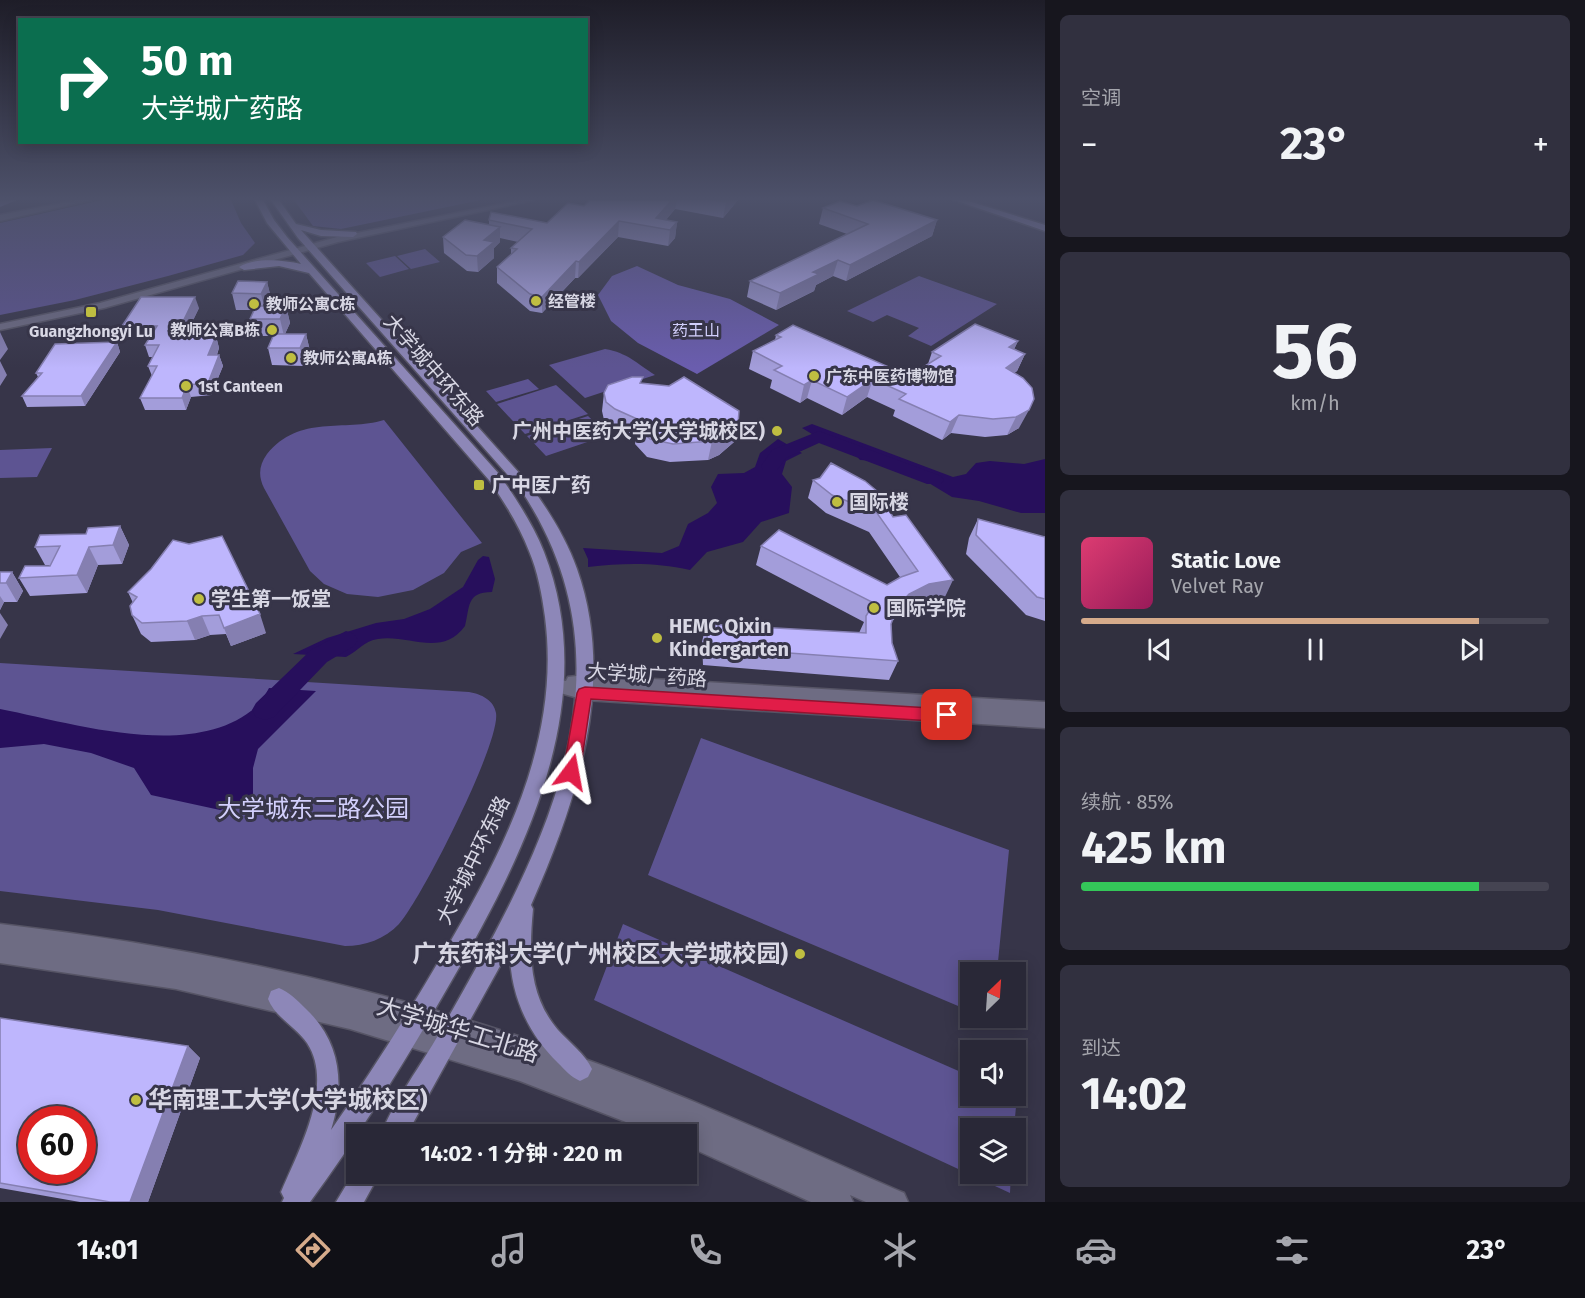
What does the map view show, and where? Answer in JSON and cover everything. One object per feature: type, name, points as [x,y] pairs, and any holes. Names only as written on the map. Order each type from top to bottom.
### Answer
[{"type":"main road","points":[[0,325],[99,303],[273,256]]},
{"type":"main road","points":[[0,325],[101,306],[278,256]]},
{"type":"main road","name":"大学城中环东路","points":[[295,1202],[351,1123],[413,1025],[487,896],[521,825],[545,749],[556,685],[555,625],[550,593],[538,553],[522,520],[494,477],[315,273],[307,256]]},
{"type":"main road","name":"大学城中环东路","points":[[311,256],[518,475],[544,514],[562,549],[574,583],[582,624],[585,687],[575,755],[561,812],[525,898],[451,1036],[399,1124]]},
{"type":"main road","points":[[244,267],[286,264],[303,267],[315,273]]},
{"type":"main road","name":"大学城广药路","points":[[556,685],[1045,722]]},
{"type":"main road","name":"大学城广药路","points":[[585,687],[1045,709]]},
{"type":"main road","points":[[525,898],[520,944],[525,991],[532,1012],[541,1028],[579,1069]]},
{"type":"main road","name":"大学城华工北路","points":[[0,934],[72,942],[188,961],[316,988],[413,1025],[579,1069],[670,1104],[895,1202]]},
{"type":"main road","name":"大学城华工北路","points":[[0,952],[151,973],[413,1025]]},
{"type":"main road","points":[[279,999],[312,1031],[322,1050],[328,1073],[321,1121],[290,1202]]},
{"type":"main road","name":"大学城华工北路","points":[[451,1036],[661,1124]]},
{"type":"main road","name":"大学城华工北路","points":[[697,1139],[840,1202]]},
{"type":"main road","points":[[349,1202],[361,1184]]},
{"type":"green space","points":[[0,256],[239,256],[75,300],[0,315]]},
{"type":"green space","points":[[395,256],[409,269],[380,277],[366,263]]},
{"type":"green space","points":[[397,256],[433,256],[440,262],[411,269]]},
{"type":"green space","name":"药王山","points":[[637,266],[678,285],[730,299],[779,325],[697,374],[638,343],[611,321],[598,295],[612,276]]},
{"type":"green space","points":[[919,276],[997,304],[931,346],[908,336],[919,328],[887,315],[873,322],[847,311]]},
{"type":"green space","points":[[605,349],[626,356],[655,375],[585,398],[549,365]]},
{"type":"green space","points":[[528,379],[539,389],[496,402],[486,391]]},
{"type":"green space","points":[[556,385],[588,414],[525,434],[497,404]]},
{"type":"green space","points":[[588,416],[608,435],[546,456],[527,436]]},
{"type":"green space","points":[[384,420],[482,543],[461,552],[444,573],[413,590],[378,597],[347,594],[324,584],[310,571],[264,488],[260,475],[261,466],[267,454],[280,442],[294,434],[308,429]]},
{"type":"green space","points":[[52,448],[37,477],[0,478],[0,450]]},
{"type":"green space","name":"大学城东二路公园","points":[[0,663],[469,692],[490,701],[496,713],[486,755],[473,786],[441,854],[410,909],[399,924],[381,938],[360,945],[345,946],[158,910],[0,891]]},
{"type":"green space","points":[[701,738],[1009,850],[998,962],[960,962],[960,1007],[648,875]]},
{"type":"green space","points":[[623,924],[960,1072],[960,1106],[1016,1106],[1015,1118],[960,1118],[960,1170],[594,1000]]},
{"type":"green space","points":[[991,1184],[1010,1184],[1010,1193]]},
{"type":"shaded area","points":[[812,424],[953,477],[966,474],[976,463],[990,461],[1024,464],[1045,459],[1045,513],[1021,513],[979,501],[952,497],[904,468],[880,461],[860,460],[853,452],[825,442],[802,428]]},
{"type":"shaded area","points":[[778,439],[802,453],[786,461],[782,474],[792,487],[789,513],[761,522],[743,542],[707,552],[690,570],[639,564],[588,567],[588,559],[583,548],[662,553],[679,546],[688,524],[708,513],[717,503],[711,487],[718,474],[744,473],[755,467],[760,453]]},
{"type":"shaded area","points":[[483,556],[489,557],[495,579],[492,592],[473,598],[465,626],[456,636],[435,643],[378,639],[365,644],[346,657],[293,654],[327,638],[376,623],[404,619],[430,609],[463,587],[478,560]]},
{"type":"shaded area","points":[[269,688],[316,691],[258,749],[253,768],[253,801],[220,810],[151,795],[134,768],[91,753],[44,744],[0,748],[0,709],[96,729],[132,734],[167,735],[200,732],[230,723],[256,707]]},
{"type":"building","points":[[509,256],[585,256],[579,262],[576,261],[542,297],[530,294],[497,267]]},
{"type":"building","points":[[802,256],[867,256],[850,265],[838,260],[813,272],[819,274],[780,293],[750,281]]},
{"type":"building","points":[[238,281],[267,282],[261,294],[232,293]]},
{"type":"building","points":[[141,297],[195,297],[176,336],[216,336],[208,355],[219,355],[208,383],[187,385],[182,398],[140,398],[157,366],[148,366],[159,345],[145,345],[157,326],[122,326]]},
{"type":"building","points":[[256,306],[286,306],[280,319],[250,319]]},
{"type":"building","points":[[975,324],[1018,341],[1009,347],[1025,354],[1006,368],[1023,378],[1032,388],[1034,399],[1029,410],[1016,417],[993,419],[959,415],[950,422],[899,399],[906,394],[873,379],[847,397],[812,380],[804,385],[774,370],[782,366],[753,351],[781,337],[776,335],[793,325],[909,376],[941,356],[932,352]]},
{"type":"building","points":[[274,334],[306,334],[300,348],[268,348]]},
{"type":"building","points":[[117,342],[81,396],[22,396],[42,373],[36,373],[55,344]]},
{"type":"building","points":[[632,377],[643,377],[640,383],[669,386],[684,377],[739,411],[738,424],[722,437],[712,441],[673,444],[650,439],[638,426],[646,423],[615,409],[606,402],[604,393],[608,385]]},
{"type":"building","points":[[831,463],[865,481],[878,492],[893,517],[906,515],[953,580],[929,584],[909,594],[897,607],[891,624],[892,643],[898,661],[708,647],[706,624],[866,633],[866,616],[874,603],[761,546],[779,530],[887,585],[918,571],[877,513],[832,495],[813,480],[820,478]]},
{"type":"building","points":[[978,519],[1045,537],[1045,599],[1037,597],[976,535]]},
{"type":"building","points":[[120,526],[113,545],[89,547],[77,575],[19,578],[25,566],[50,566],[60,546],[35,547],[40,535],[86,534],[88,528]]},
{"type":"building","name":"学生第一饭堂","points":[[222,536],[260,614],[224,628],[219,615],[202,616],[187,621],[142,623],[132,615],[130,606],[137,597],[128,592],[151,569],[173,540],[189,544]]},
{"type":"building","points":[[0,572],[12,572],[6,583],[0,583]]},
{"type":"building","points":[[0,1018],[188,1046],[130,1202],[110,1202],[0,1183]]},
{"type":"waterway","points":[[770,466],[779,454],[819,436],[934,480]]},
{"type":"waterway","points":[[265,710],[319,656],[346,640]]},
{"type":"place","name":"经管楼","points":[[536,301]]},
{"type":"place","name":"教师公寓C栋","points":[[254,304]]},
{"type":"place","name":"Guangzhongyi Lu","points":[[91,312]]},
{"type":"place","name":"教师公寓B栋","points":[[272,330]]},
{"type":"place","name":"教师公寓A栋","points":[[291,358]]},
{"type":"place","name":"广东中医药博物馆","points":[[814,376]]},
{"type":"place","name":"1st Canteen","points":[[186,386]]},
{"type":"place","name":"广州中医药大学(大学城校区)","points":[[777,431]]},
{"type":"place","name":"广中医广药","points":[[479,485]]},
{"type":"place","name":"国际楼","points":[[837,502]]},
{"type":"place","name":"学生第一饭堂","points":[[199,599]]},
{"type":"place","name":"国际学院","points":[[874,608]]},
{"type":"place","name":"HEMC Qixin Kindergarten","points":[[657,638]]},
{"type":"place","name":"广东药科大学(广州校区大学城校园)","points":[[800,954]]},
{"type":"place","name":"华南理工大学(大学城校区)","points":[[136,1100]]},
{"type":"route","points":[[571,772],[579,739],[585,693],[947,715]]}]
